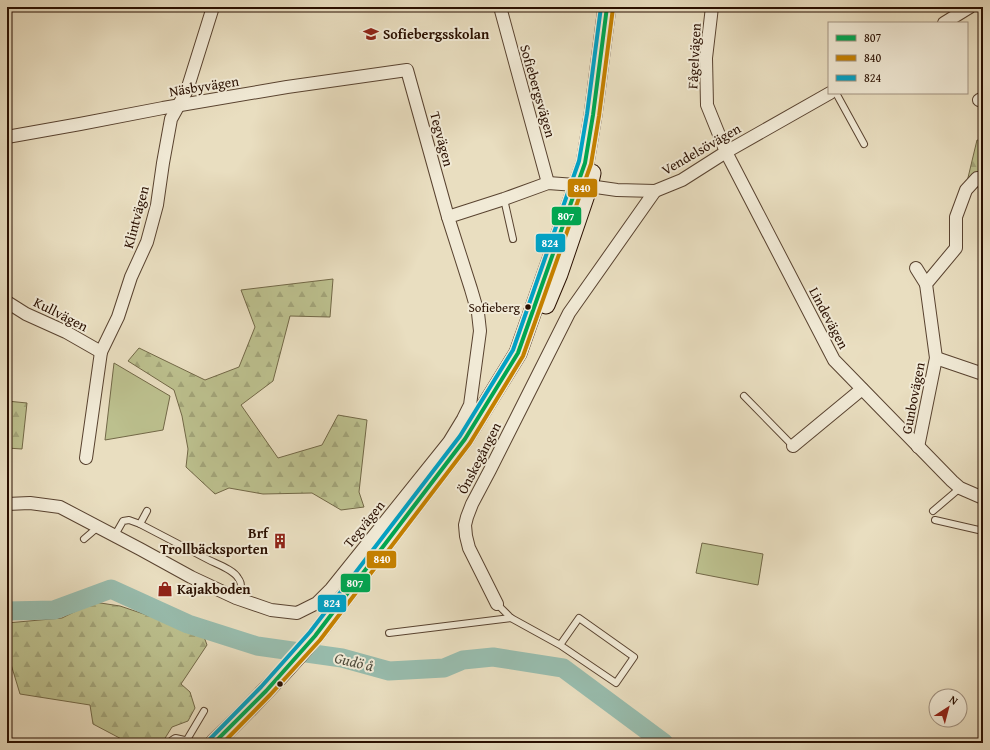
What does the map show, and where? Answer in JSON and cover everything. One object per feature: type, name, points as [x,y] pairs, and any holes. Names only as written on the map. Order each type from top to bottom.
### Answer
[{"type":"main road","points":[[583,186],[607,7]]},
{"type":"main road","points":[[229,743],[256,717],[319,637],[465,439],[518,353],[583,186],[604,117],[616,7]]},
{"type":"main road","points":[[214,743],[298,662]]},
{"type":"street","name":"Klintvägen","points":[[86,458],[101,352],[118,317],[131,277],[147,242],[157,205],[171,119],[187,90],[214,7]]},
{"type":"street","name":"Sofiebergsvägen","points":[[500,7],[548,183]]},
{"type":"street","name":"Fågelvägen","points":[[712,7],[706,58],[707,105],[726,152]]},
{"type":"street","points":[[946,22],[970,7]]},
{"type":"street","name":"Näsbyvägen","points":[[7,137],[178,105],[287,87],[407,70]]},
{"type":"street","name":"Tegvägen","points":[[7,504],[61,503],[80,517],[98,528],[115,535],[139,552],[236,598],[271,610],[297,613],[317,603],[331,589],[449,442],[470,405],[480,331],[478,313],[448,217],[407,70]]},
{"type":"street","name":"Vendelsövägen","points":[[583,186],[617,190],[655,191],[682,180],[726,152],[828,94]]},
{"type":"street","name":"Lindevägen","points":[[726,152],[834,360],[952,481],[960,488],[983,498]]},
{"type":"street","points":[[926,284],[956,248],[956,217],[966,190],[977,178],[983,178]]},
{"type":"street","points":[[448,217],[548,183],[583,186]]},
{"type":"street","name":"Önskegången","points":[[497,604],[469,548],[465,525],[467,517],[472,504],[569,314],[655,191]]},
{"type":"street","name":"Gunbovägen","points":[[916,268],[926,284],[936,358],[918,447]]},
{"type":"street","name":"Kullvägen","points":[[7,302],[26,314],[66,332],[101,352]]},
{"type":"street","points":[[936,358],[983,374]]},
{"type":"street","points":[[793,446],[862,389]]},
{"type":"street","points":[[173,743],[176,741],[185,743]]},
{"type":"lane","points":[[837,94],[864,144]]},
{"type":"lane","points":[[504,199],[513,239]]},
{"type":"lane","points":[[744,396],[793,446]]},
{"type":"lane","points":[[933,511],[960,488]]},
{"type":"lane","points":[[140,524],[147,511]]},
{"type":"lane","points":[[115,535],[123,521],[129,520],[140,524],[235,574],[240,579],[241,586],[240,592],[236,598]]},
{"type":"lane","points":[[935,520],[983,531]]},
{"type":"lane","points":[[84,539],[98,528]]},
{"type":"lane","name":"Önskegången","points":[[497,604],[511,618],[560,645],[616,683],[634,657],[579,618],[560,645]]},
{"type":"lane","points":[[389,633],[511,618]]},
{"type":"lane","points":[[185,743],[204,711]]},
{"type":"green space","points":[[977,140],[983,141],[983,188],[966,186]]},
{"type":"green space","points":[[333,279],[330,317],[290,316],[273,381],[241,405],[278,458],[322,445],[338,415],[367,420],[359,492],[364,507],[341,510],[312,493],[263,494],[229,488],[215,494],[186,467],[188,449],[182,416],[174,390],[128,361],[139,348],[205,380],[239,367],[255,327],[241,290]]},
{"type":"green space","points":[[114,363],[170,396],[163,430],[105,440]]},
{"type":"green space","points":[[7,401],[27,403],[22,449],[7,448]]},
{"type":"green space","points":[[702,543],[763,554],[758,585],[696,573]]},
{"type":"green space","points":[[94,602],[120,606],[203,634],[207,645],[181,684],[190,692],[195,708],[188,721],[172,727],[162,743],[129,743],[93,724],[90,705],[20,694],[10,661],[7,661],[7,623],[62,618]]},
{"type":"waterway","name":"Gudö å","points":[[7,611],[54,610],[111,589],[188,624],[257,646],[342,658],[389,671],[444,668],[463,660],[493,657],[563,668],[664,743]]},
{"type":"transit line","name":"824","points":[[210,739],[261,687],[310,632],[460,436],[513,350],[579,161],[587,114],[601,7]]},
{"type":"transit line","name":"807","points":[[214,743],[266,691],[315,636],[465,439],[518,353],[585,163],[593,115],[607,7]]},
{"type":"transit line","name":"840","points":[[223,743],[270,695],[320,640],[470,443],[523,356],[591,164],[599,116],[613,8]]},
{"type":"place","name":"Sofiebergsskolan","points":[[371,34]]},
{"type":"place","name":"Sofieberg","points":[[528,307]]},
{"type":"place","name":"Brf Trollbäcksporten","points":[[280,541]]},
{"type":"place","name":"Kajakboden","points":[[165,589]]}]
